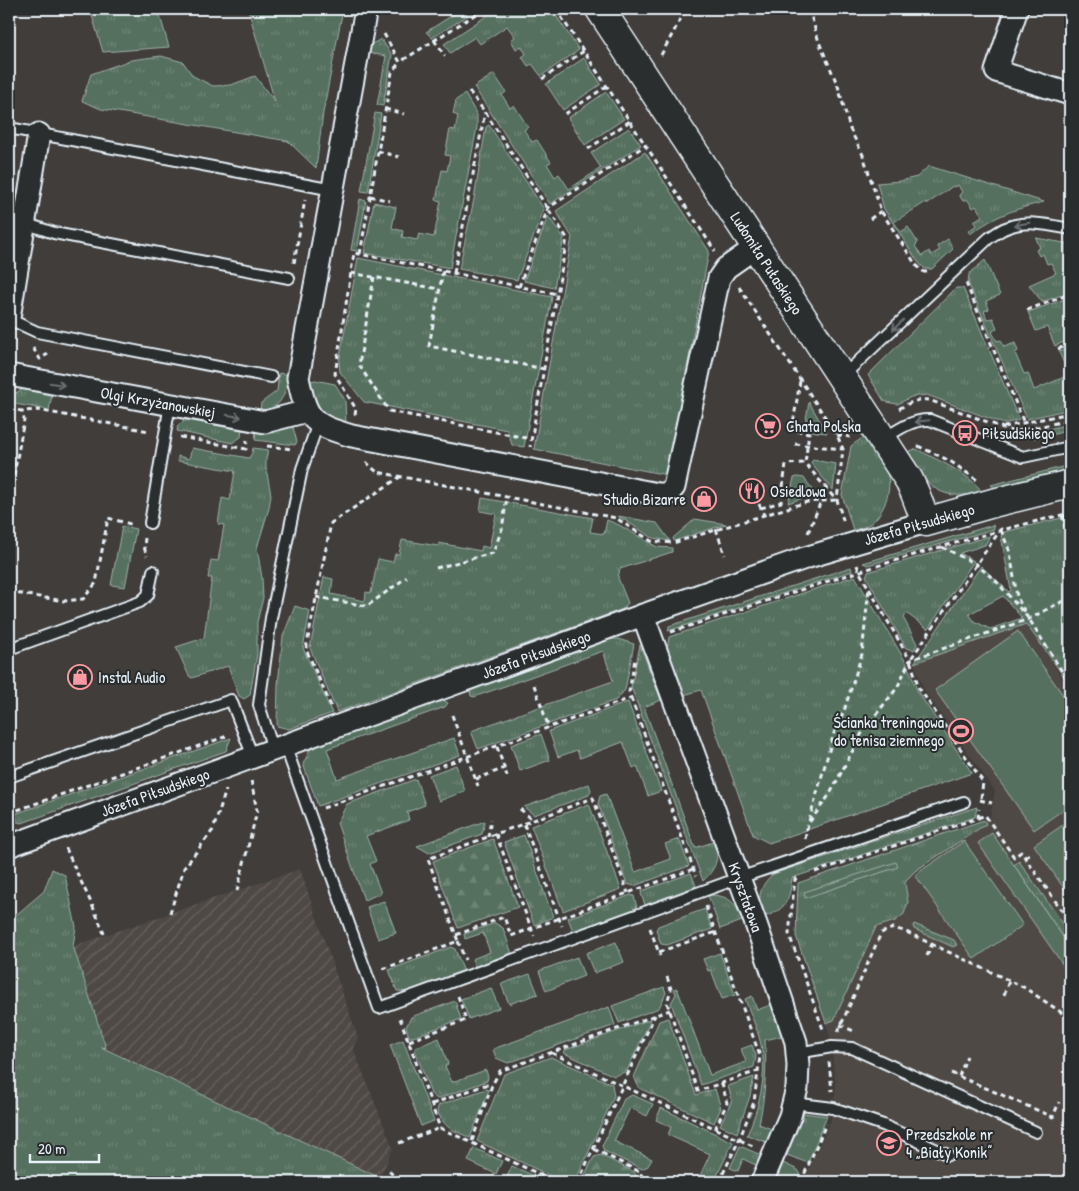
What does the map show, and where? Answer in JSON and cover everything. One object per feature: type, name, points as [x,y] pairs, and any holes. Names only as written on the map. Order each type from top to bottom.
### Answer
[{"type":"street","points":[[366,9],[298,378],[312,417],[332,430],[352,436],[658,494],[668,494],[674,487],[719,278],[726,268],[756,247]]},
{"type":"street","name":"Ludomiła Pułaskiego","points":[[600,9],[842,378],[890,435],[926,522]]},
{"type":"street","points":[[1017,9],[996,71],[1070,94]]},
{"type":"street","points":[[9,319],[17,222],[39,134]]},
{"type":"street","name":"Olgi Krzyżanowskiej","points":[[9,375],[265,422],[312,417]]},
{"type":"street","name":"Józefa Piłsudskiego","points":[[9,846],[643,615],[805,558],[993,503],[1070,484]]},
{"type":"street","name":"Kryształowa","points":[[643,615],[739,878],[796,1042],[798,1065],[793,1103],[781,1140],[762,1182]]},
{"type":"lane","points":[[9,128],[333,190]]},
{"type":"lane","points":[[17,222],[54,233],[289,278]]},
{"type":"lane","points":[[842,378],[989,238],[1006,228],[1024,223],[1040,223],[1070,229]]},
{"type":"lane","points":[[9,319],[36,332],[271,377]]},
{"type":"lane","points":[[150,523],[170,404]]},
{"type":"lane","points":[[312,417],[271,618],[259,705],[309,811],[379,1008],[739,878],[964,802]]},
{"type":"lane","points":[[890,435],[921,419],[930,420],[1023,457],[1070,447]]},
{"type":"lane","points":[[9,649],[140,602],[148,595],[153,571]]},
{"type":"lane","points":[[9,777],[231,700],[243,730],[250,758]]},
{"type":"lane","points":[[797,1054],[827,1043],[852,1048],[1036,1132]]},
{"type":"lane","points":[[793,1103],[830,1108],[883,1125],[948,1155]]},
{"type":"path","points":[[360,254],[392,72],[400,62],[484,9]]},
{"type":"path","points":[[549,9],[557,10],[836,435],[843,448],[836,500]]},
{"type":"path","points":[[657,63],[686,9]]},
{"type":"path","points":[[809,9],[819,42],[843,100],[850,129],[863,155],[876,192],[881,211],[870,219]]},
{"type":"path","points":[[385,26],[384,33],[400,62]]},
{"type":"path","points":[[434,40],[445,56]]},
{"type":"path","points":[[542,79],[584,52]]},
{"type":"path","points":[[565,114],[607,86]]},
{"type":"path","points":[[469,91],[485,112],[568,238],[529,452]]},
{"type":"path","points":[[385,109],[404,114]]},
{"type":"path","points":[[454,273],[485,112]]},
{"type":"path","points":[[588,149],[630,121]]},
{"type":"path","points":[[519,287],[548,208],[646,145]]},
{"type":"path","points":[[378,151],[399,157]]},
{"type":"path","points":[[294,267],[308,185]]},
{"type":"path","points":[[370,196],[390,201]]},
{"type":"path","points":[[354,422],[356,408],[335,374],[354,253],[557,294]]},
{"type":"path","points":[[443,271],[429,346],[544,369]]},
{"type":"path","points":[[351,273],[440,289]]},
{"type":"path","points":[[963,276],[1024,423]]},
{"type":"path","points":[[374,277],[359,365],[389,411],[531,439]]},
{"type":"path","points":[[1027,310],[1070,295]]},
{"type":"path","points":[[1058,348],[1070,344]]},
{"type":"path","points":[[800,380],[792,430],[809,433],[805,463],[836,500],[844,525]]},
{"type":"path","points":[[981,482],[950,462],[918,446],[908,445],[890,435],[887,416],[921,399],[929,400],[1014,432],[1070,420]]},
{"type":"path","points":[[9,409],[22,411],[38,410],[246,449],[247,439]]},
{"type":"path","points":[[9,502],[24,420],[22,411]]},
{"type":"path","points":[[1003,428],[1070,413]]},
{"type":"path","points":[[795,444],[843,448]]},
{"type":"path","points":[[761,508],[782,502],[786,464],[805,463]]},
{"type":"path","points":[[340,725],[306,649],[331,523],[400,476]]},
{"type":"path","points":[[436,568],[493,553],[502,529],[507,497]]},
{"type":"path","points":[[808,533],[821,501]]},
{"type":"path","points":[[760,504],[764,515]]},
{"type":"path","points":[[666,634],[859,571],[1001,529],[1070,513]]},
{"type":"path","points":[[1062,515],[1070,520]]},
{"type":"path","points":[[1062,515],[1070,546]]},
{"type":"path","points":[[9,592],[64,601],[83,599],[96,583],[108,518],[137,526]]},
{"type":"path","points":[[999,523],[1010,552],[1017,596],[1029,619],[1070,684]]},
{"type":"path","points":[[808,824],[830,794],[863,731],[897,688],[910,660],[1001,529]]},
{"type":"path","points":[[716,530],[725,555]]},
{"type":"path","points":[[144,547],[146,534]]},
{"type":"path","points":[[942,547],[976,564],[997,582],[1029,619]]},
{"type":"path","points":[[855,557],[859,571],[910,660],[919,688],[983,782],[978,818]]},
{"type":"path","points":[[316,597],[367,606],[407,578]]},
{"type":"path","points":[[801,857],[808,824],[834,733],[844,711],[862,654],[868,587]]},
{"type":"path","points":[[910,660],[1029,619],[1070,599]]},
{"type":"path","points":[[636,654],[629,692],[757,1043],[760,1056],[754,1102],[719,1182]]},
{"type":"path","points":[[534,685],[549,728]]},
{"type":"path","points":[[309,811],[327,807],[631,698]]},
{"type":"path","points":[[452,715],[478,786]]},
{"type":"path","points":[[9,813],[243,730]]},
{"type":"path","points":[[497,747],[507,776]]},
{"type":"path","points":[[237,891],[257,811],[250,758]]},
{"type":"path","points":[[170,913],[184,868],[213,830],[227,786],[222,768]]},
{"type":"path","points":[[476,779],[504,768]]},
{"type":"path","points":[[383,969],[458,941],[428,859],[593,798],[628,893]]},
{"type":"path","points":[[980,800],[992,803]]},
{"type":"path","points":[[520,809],[533,820]]},
{"type":"path","points":[[813,873],[985,815],[1014,857],[1021,852],[1025,857],[1070,922]]},
{"type":"path","points":[[488,837],[491,819]]},
{"type":"path","points":[[524,824],[567,940]]},
{"type":"path","points":[[58,828],[74,867],[96,910],[104,934]]},
{"type":"path","points":[[496,834],[539,950]]},
{"type":"path","points":[[1025,857],[1031,853]]},
{"type":"path","points":[[456,934],[504,917],[511,936],[693,869]]},
{"type":"path","points":[[801,1182],[828,1118],[832,1088],[827,1043],[789,934],[795,879],[804,876]]},
{"type":"path","points":[[649,925],[659,954],[716,932]]},
{"type":"path","points":[[827,1043],[838,1033],[881,933],[893,928],[904,931],[1026,988],[1070,1018]]},
{"type":"path","points":[[927,956],[932,944]]},
{"type":"path","points":[[380,960],[440,1128]]},
{"type":"path","points":[[793,967],[800,965]]},
{"type":"path","points":[[667,977],[671,989],[667,1003],[698,1091],[758,1070]]},
{"type":"path","points":[[1004,995],[1010,981]]},
{"type":"path","points":[[409,1042],[466,1020],[457,994]]},
{"type":"path","points":[[472,1141],[492,1085],[500,1071],[670,1010]]},
{"type":"path","points":[[578,1182],[655,1014]]},
{"type":"path","points":[[840,1025],[858,1033]]},
{"type":"path","points":[[551,1053],[760,1149]]},
{"type":"path","points":[[958,1076],[967,1056]]},
{"type":"path","points":[[949,1072],[1053,1117],[1059,1102]]},
{"type":"path","points":[[715,1129],[727,1103],[722,1083]]},
{"type":"path","points":[[432,1104],[485,1085],[492,1085]]},
{"type":"path","points":[[399,1143],[440,1128],[472,1141],[556,1182]]},
{"type":"path","points":[[594,1149],[642,1173],[638,1182]]},
{"type":"path","points":[[389,1171],[396,1178],[396,1182]]},
{"type":"shaded area","points":[[1026,624],[1070,690],[1070,1182],[803,1182],[831,1120],[836,1087],[830,1036],[796,936],[798,883],[990,818],[995,791],[924,690],[914,663]]},
{"type":"shaded area","points":[[300,869],[358,1038],[353,1048],[393,1148],[380,1178],[106,1048],[73,946]]},
{"type":"green space","points":[[90,9],[158,9],[169,47],[103,52]]},
{"type":"green space","points":[[248,9],[343,9],[323,113],[316,168],[288,141],[101,109],[82,101],[91,74],[131,60],[161,56],[183,62],[193,76],[213,86],[231,85],[255,76],[275,102]]},
{"type":"green space","points":[[462,9],[478,9],[432,38],[426,32]]},
{"type":"green space","points":[[497,9],[529,9],[555,14],[579,50],[541,76],[532,64],[528,66],[522,57],[526,54],[521,46],[516,49],[511,40],[515,37],[507,26],[480,44],[475,37],[450,53],[444,44]]},
{"type":"green space","points":[[381,39],[392,55],[383,106],[377,105],[386,56],[368,53],[372,44]]},
{"type":"green space","points":[[584,58],[601,84],[563,110],[546,84]]},
{"type":"green space","points":[[494,74],[506,92],[502,95],[510,108],[514,105],[528,127],[524,130],[532,142],[537,140],[551,162],[547,164],[555,177],[559,174],[569,189],[601,168],[591,153],[629,128],[641,145],[550,204],[474,87]]},
{"type":"green space","points":[[606,92],[624,119],[585,145],[568,118]]},
{"type":"green space","points":[[465,94],[477,115],[477,127],[450,268],[364,253],[374,202],[396,207],[392,228],[403,231],[402,237],[417,240],[419,234],[434,237],[441,201],[436,200],[442,170],[447,171],[450,156],[445,155],[450,129],[455,130],[458,116],[453,114],[456,100]]},
{"type":"green space","points":[[375,113],[381,114],[368,192],[361,191]]},
{"type":"green space","points":[[489,125],[544,209],[517,280],[459,269],[474,199],[486,127]]},
{"type":"green space","points":[[645,152],[709,251],[667,475],[534,449],[572,237],[556,211]]},
{"type":"green space","points":[[929,166],[1044,202],[1005,214],[970,234],[968,231],[977,225],[974,221],[982,216],[976,206],[973,208],[967,199],[963,201],[959,195],[962,192],[958,185],[953,186],[927,204],[926,202],[894,222],[901,232],[908,227],[918,243],[915,246],[922,256],[929,251],[931,255],[940,250],[937,246],[948,239],[953,249],[932,269],[925,269],[918,262],[884,209],[877,183],[917,177]]},
{"type":"green space","points":[[360,199],[366,201],[357,251],[351,250]]},
{"type":"green space","points":[[548,216],[564,238],[554,288],[524,281]]},
{"type":"green space","points":[[1036,238],[1070,244],[1070,292],[1042,302],[1029,285],[1056,273],[1051,263],[1047,264],[1043,254],[1039,256],[1036,250],[1040,248]]},
{"type":"green space","points":[[358,258],[552,297],[524,447],[512,445],[507,430],[364,402],[340,372],[339,362]]},
{"type":"green space","points":[[985,260],[1000,295],[986,301],[989,309],[984,311],[987,319],[993,318],[997,328],[992,332],[997,341],[1001,340],[1004,347],[1015,343],[1018,351],[1015,353],[1024,374],[1028,373],[1034,390],[1069,375],[1059,352],[1070,348],[1070,409],[1027,419],[968,283],[969,274]]},
{"type":"green space","points":[[956,288],[963,288],[1019,420],[1004,424],[927,395],[911,397],[898,404],[884,401],[868,375]]},
{"type":"green space","points":[[1068,298],[1070,305],[1070,342],[1067,344],[1066,341],[1055,346],[1047,327],[1036,331],[1028,312]]},
{"type":"green space","points":[[279,373],[289,375],[284,394],[273,408],[260,411],[261,403],[277,391]]},
{"type":"green space","points":[[311,381],[335,384],[345,400],[346,424],[331,418],[318,406],[310,385]]},
{"type":"green space","points":[[25,388],[49,392],[52,395],[49,410],[9,403],[12,395]]},
{"type":"green space","points":[[809,402],[827,433],[814,432],[806,427]]},
{"type":"green space","points":[[190,418],[242,428],[241,437],[232,443],[177,431],[178,425]]},
{"type":"green space","points":[[1070,424],[1070,430],[1037,438],[1017,436]]},
{"type":"green space","points":[[293,427],[297,442],[295,445],[255,440],[256,431]]},
{"type":"green space","points":[[865,436],[886,472],[889,490],[885,504],[878,516],[868,525],[853,530],[842,495],[851,446]]},
{"type":"green space","points":[[192,448],[249,458],[253,448],[268,450],[266,468],[271,495],[257,548],[263,598],[257,622],[257,654],[250,695],[244,699],[239,696],[228,666],[192,678],[189,676],[176,647],[204,638],[212,578],[208,578],[211,560],[218,561],[224,525],[218,524],[222,498],[230,500],[235,471],[178,461],[178,456],[189,459]]},
{"type":"green space","points":[[916,449],[961,473],[970,479],[981,491],[956,495],[937,490],[921,476],[908,455],[909,451]]},
{"type":"green space","points":[[813,460],[836,464],[833,490],[813,466],[811,462]]},
{"type":"green space","points":[[1070,465],[1070,472],[998,490],[991,485]]},
{"type":"green space","points":[[794,478],[804,478],[816,494],[788,503]]},
{"type":"green space","points":[[482,498],[593,518],[590,532],[604,534],[607,520],[657,547],[672,548],[672,552],[620,569],[618,578],[628,603],[623,609],[337,712],[310,648],[324,577],[333,579],[331,594],[365,601],[366,592],[371,593],[378,559],[393,562],[395,554],[399,554],[402,540],[438,546],[439,543],[481,551],[482,546],[489,548],[496,514],[480,511]]},
{"type":"green space","points":[[618,516],[657,523],[670,541],[653,538]]},
{"type":"green space","points":[[1070,516],[1070,685],[1026,624],[914,663],[981,566],[1009,592],[1011,590],[1001,536],[1004,532]],"holes":[[[1003,596],[1022,618],[990,629],[974,621],[969,614]]]},
{"type":"green space","points":[[695,519],[726,524],[674,541],[673,538]]},
{"type":"green space","points":[[993,525],[994,529],[868,565],[863,563]]},
{"type":"green space","points":[[122,526],[136,529],[125,587],[111,585]]},
{"type":"green space","points":[[990,536],[985,545],[960,553],[974,561],[928,629],[906,613],[904,619],[917,644],[914,650],[906,648],[866,576],[868,572]]},
{"type":"green space","points":[[851,567],[852,571],[668,631],[669,626]]},
{"type":"green space","points":[[855,576],[907,664],[918,692],[972,773],[769,843],[753,835],[701,690],[684,695],[667,651],[669,637]]},
{"type":"green space","points":[[295,606],[310,611],[303,648],[332,713],[289,729],[277,726],[278,684],[283,636]]},
{"type":"green space","points":[[1018,631],[1070,705],[1070,805],[1034,830],[935,690]]},
{"type":"green space","points":[[611,639],[634,644],[625,690],[616,700],[478,749],[471,731],[613,681],[603,651],[474,697],[471,696],[470,691]]},
{"type":"green space","points":[[640,645],[661,700],[644,707],[695,848],[713,842],[715,848],[716,863],[703,881],[631,687]]},
{"type":"green space","points":[[443,700],[448,703],[445,707],[327,749],[337,779],[454,738],[460,755],[318,806],[303,764],[311,748]]},
{"type":"green space","points":[[628,702],[661,791],[648,796],[637,766],[633,768],[623,742],[580,758],[577,750],[558,757],[549,731]]},
{"type":"green space","points":[[541,734],[550,760],[520,771],[511,745]]},
{"type":"green space","points":[[231,738],[226,751],[22,823],[9,820],[9,816]]},
{"type":"green space","points":[[456,765],[465,791],[439,801],[429,775]]},
{"type":"green space","points":[[416,779],[425,805],[407,812],[409,820],[366,836],[376,861],[370,864],[381,893],[364,900],[337,823],[347,804]]},
{"type":"green space","points":[[589,784],[591,790],[589,795],[534,815],[524,807]]},
{"type":"green space","points":[[606,794],[635,872],[671,859],[665,844],[679,839],[689,866],[634,886],[627,884],[598,803],[600,796]]},
{"type":"green space","points":[[589,804],[621,889],[563,911],[531,826]]},
{"type":"green space","points":[[977,807],[975,817],[792,878],[790,891],[783,906],[766,916],[762,914],[760,897],[762,887],[773,874]]},
{"type":"green space","points":[[984,820],[986,824],[915,871],[908,878],[905,883],[908,902],[904,914],[895,921],[876,927],[834,1020],[826,1023],[796,936],[798,883]]},
{"type":"green space","points":[[1070,820],[1070,897],[1034,845]]},
{"type":"green space","points":[[485,821],[482,834],[429,853],[417,846]]},
{"type":"green space","points":[[992,833],[1070,947],[1070,975],[978,843]]},
{"type":"green space","points":[[524,835],[553,917],[534,925],[504,842]]},
{"type":"green space","points":[[493,839],[518,907],[458,928],[433,861]]},
{"type":"green space","points":[[964,841],[1023,925],[974,959],[915,875]]},
{"type":"green space","points":[[1019,861],[1070,934],[1070,947],[1014,865]]},
{"type":"green space","points":[[896,862],[898,867],[805,898],[804,892]]},
{"type":"green space","points":[[52,869],[65,875],[76,927],[73,946],[106,1048],[101,1047],[389,1182],[9,1182],[9,921],[44,891]]},
{"type":"green space","points":[[691,873],[696,886],[645,905],[641,894],[642,891]]},
{"type":"green space","points":[[631,895],[634,896],[637,908],[573,931],[568,918]]},
{"type":"green space","points":[[708,895],[721,896],[731,901],[742,921],[720,929]]},
{"type":"green space","points":[[384,901],[396,933],[378,939],[367,907]]},
{"type":"green space","points":[[705,909],[712,929],[667,945],[661,944],[656,930],[658,926]]},
{"type":"green space","points":[[495,923],[503,928],[512,954],[475,967],[472,959],[490,952],[483,933],[465,939],[464,934]]},
{"type":"green space","points":[[914,924],[954,940],[957,945],[953,947],[914,929]]},
{"type":"green space","points":[[616,942],[624,962],[594,973],[586,953]]},
{"type":"green space","points":[[451,947],[455,949],[464,972],[410,992],[397,991],[389,970]]},
{"type":"green space","points":[[720,953],[735,995],[722,999],[711,970],[708,971],[703,959]]},
{"type":"green space","points":[[577,957],[584,976],[546,991],[539,971]]},
{"type":"green space","points":[[530,974],[538,994],[509,1004],[501,984]]},
{"type":"green space","points":[[664,987],[666,993],[659,1008],[619,1023],[612,1006]]},
{"type":"green space","points":[[491,988],[499,1008],[469,1019],[461,999]]},
{"type":"green space","points":[[677,988],[710,1075],[746,1062],[741,1049],[752,1045],[756,1056],[754,1067],[701,1085],[671,1003],[676,994],[674,989]]},
{"type":"green space","points":[[752,996],[757,1010],[773,1004],[781,1026],[782,1036],[765,1040],[765,1082],[759,1124],[774,1130],[769,1143],[747,1135],[761,1094],[763,1072],[761,1045],[745,999]]},
{"type":"green space","points":[[455,1001],[461,1019],[409,1037],[406,1027],[411,1017]]},
{"type":"green space","points":[[609,1007],[615,1025],[508,1063],[496,1058],[493,1049]]},
{"type":"green space","points":[[668,1018],[696,1095],[715,1089],[721,1108],[714,1123],[639,1088],[634,1077],[659,1021]]},
{"type":"green space","points":[[651,1019],[627,1071],[614,1076],[564,1053],[565,1050]]},
{"type":"green space","points":[[439,1038],[448,1064],[445,1066],[452,1082],[486,1070],[487,1081],[437,1099],[431,1094],[415,1050],[417,1047]]},
{"type":"green space","points":[[403,1040],[434,1121],[421,1126],[390,1045]]},
{"type":"green space","points":[[551,1057],[612,1084],[614,1096],[575,1182],[563,1182],[477,1141],[504,1074]]},
{"type":"green space","points":[[754,1077],[750,1096],[737,1133],[720,1125],[732,1100],[728,1086]]},
{"type":"green space","points":[[486,1089],[489,1090],[470,1138],[450,1128],[443,1122],[437,1110],[439,1105]]},
{"type":"green space","points":[[632,1095],[653,1104],[647,1116],[630,1108],[614,1141],[652,1159],[648,1166],[642,1169],[604,1151],[602,1146],[624,1099]]},
{"type":"green space","points":[[661,1108],[733,1142],[714,1182],[701,1182],[698,1180],[710,1154],[668,1135],[671,1127],[656,1120]]},
{"type":"green space","points":[[803,1113],[827,1116],[808,1163],[787,1155]]},
{"type":"green space","points":[[740,1146],[763,1156],[758,1166],[743,1159],[738,1171],[730,1168]]},
{"type":"green space","points":[[474,1148],[502,1161],[496,1174],[468,1161]]},
{"type":"green space","points":[[601,1155],[634,1172],[638,1178],[636,1182],[581,1182],[594,1157]]},
{"type":"green space","points":[[783,1163],[798,1170],[801,1175],[798,1182],[774,1182]]},
{"type":"green space","points":[[512,1166],[539,1178],[537,1182],[513,1182],[506,1179]]},
{"type":"place","name":"Chata Polska","points":[[768,426]]},
{"type":"place","name":"Piłsudskiego","points":[[965,433]]},
{"type":"place","name":"Osiedlowa","points":[[752,491]]},
{"type":"place","name":"Studio Bizarre","points":[[704,499]]},
{"type":"place","name":"Instal Audio","points":[[80,677]]},
{"type":"place","name":"Ścianka treningowa do tenisa ziemnego","points":[[961,731]]},
{"type":"place","name":"Przedszkole nr 4 „Biały Konik”","points":[[889,1143]]}]
